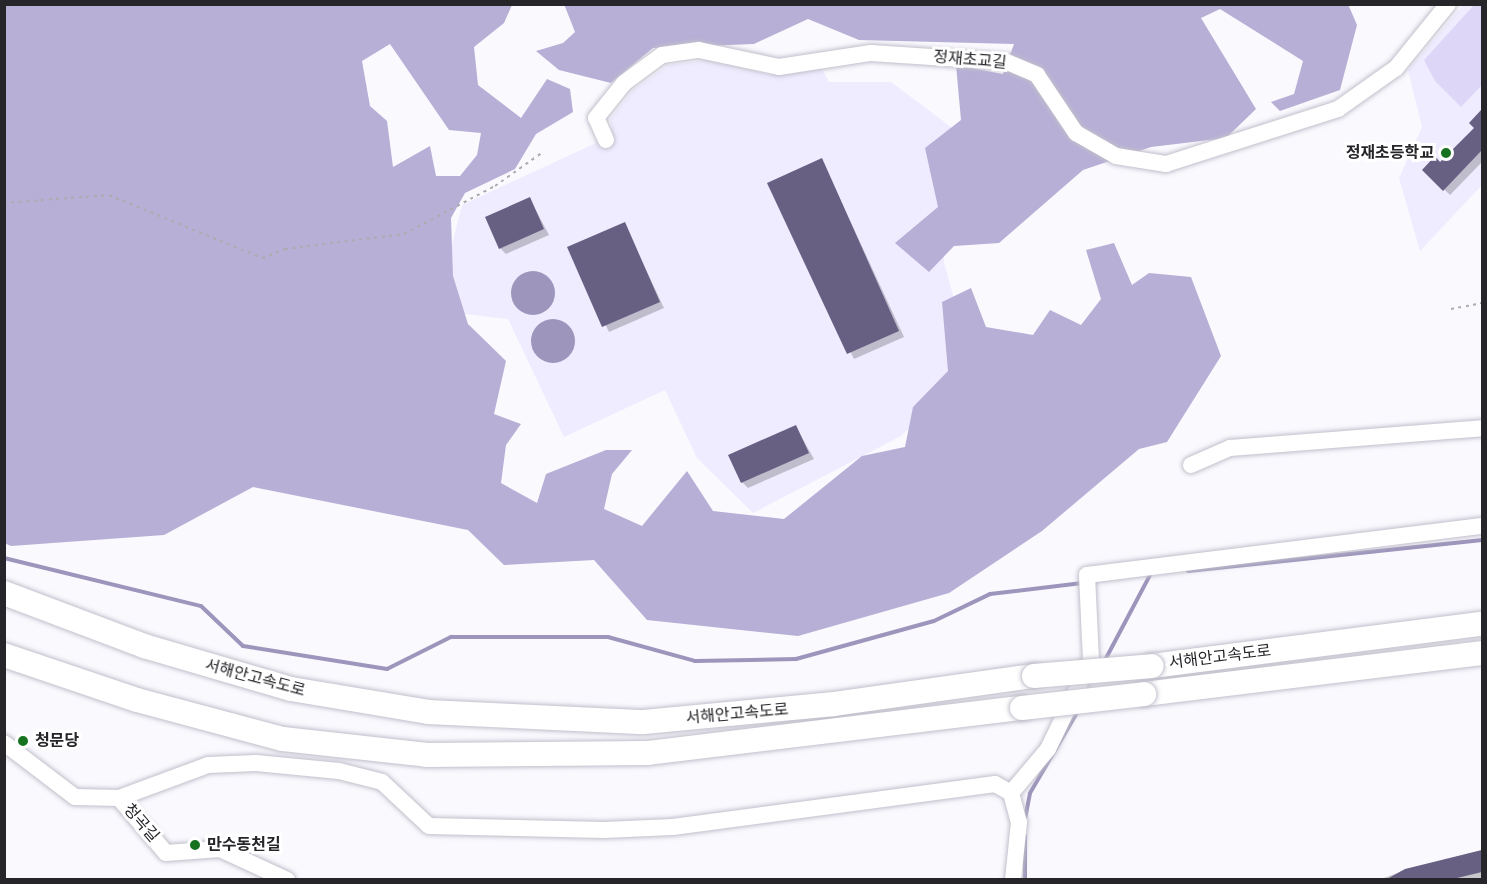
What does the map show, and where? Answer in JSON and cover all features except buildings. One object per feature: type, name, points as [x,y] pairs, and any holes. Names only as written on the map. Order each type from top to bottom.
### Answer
[{"type":"highway","name":"서해안고속도로","points":[[4,593],[194,661],[291,689],[428,712],[644,722],[834,704],[1034,676],[1152,666],[1482,624]]},
{"type":"highway","name":"서해안고속도로","points":[[4,655],[188,715],[283,739],[427,755],[648,753],[1482,653]]},
{"type":"street","name":"정재초교길","points":[[606,140],[596,118],[624,84],[662,55],[699,50],[779,68],[871,53],[1007,62],[1037,75],[1076,133],[1116,156],[1166,164],[1338,109],[1396,68],[1448,4]]},
{"type":"street","points":[[1191,465],[1230,447],[1482,428]]},
{"type":"street","points":[[1011,793],[1054,740],[1091,660],[1090,596],[1087,575],[1482,526]]},
{"type":"street","name":"청곡길","points":[[4,743],[75,797],[119,798],[166,854],[220,849],[286,879]]},
{"type":"street","points":[[119,798],[225,761],[359,774],[400,795],[429,826],[445,828],[673,827],[995,784],[1011,793],[1019,822],[1013,879]]},
{"type":"path","points":[[4,203],[109,195],[262,258],[285,249],[404,234],[495,186],[543,152]]},
{"type":"path","points":[[1451,309],[1482,303]]},
{"type":"shaded area","points":[[564,4],[1348,4],[1357,25],[1340,90],[1280,111],[1271,102],[1294,94],[1303,61],[1220,9],[1201,18],[1256,109],[1226,138],[1151,147],[1083,170],[999,243],[954,246],[929,272],[895,243],[938,207],[925,148],[961,120],[956,65],[1003,74],[1014,44],[859,40],[808,19],[754,44],[653,48],[611,83],[559,70],[536,51],[563,43],[575,32]]},
{"type":"shaded area","points":[[4,5],[512,5],[504,23],[474,47],[478,85],[521,118],[547,79],[570,89],[573,112],[536,134],[515,169],[465,193],[451,218],[453,276],[468,324],[506,361],[494,414],[521,424],[506,445],[501,483],[537,503],[546,474],[606,450],[632,450],[612,474],[604,509],[642,526],[687,471],[713,511],[784,519],[862,456],[905,447],[913,407],[948,371],[942,302],[971,288],[986,327],[1033,335],[1050,310],[1081,325],[1101,299],[1086,250],[1114,243],[1132,285],[1149,273],[1191,277],[1221,356],[1167,442],[1139,449],[1042,531],[949,593],[798,636],[647,620],[594,560],[504,565],[468,530],[253,487],[164,535],[11,546],[4,543]],"holes":[[[390,44],[449,130],[481,133],[477,155],[460,176],[436,176],[430,146],[393,167],[387,121],[370,106],[362,61]]]},
{"type":"shaded area","name":"정재초등학교","points":[[1463,5],[1482,5],[1482,185],[1420,251],[1399,178],[1422,127],[1408,70]]},
{"type":"shaded area","points":[[1474,5],[1482,5],[1482,85],[1461,107],[1435,81],[1424,60]]},
{"type":"shaded area","points":[[707,60],[771,75],[821,67],[829,82],[891,82],[963,136],[944,227],[944,262],[958,314],[947,391],[901,436],[753,513],[697,458],[665,390],[564,437],[508,319],[464,314],[447,264],[462,205],[613,135],[610,119],[633,90],[668,65]]},
{"type":"shaded area","points":[[533,271],[549,277],[555,293],[549,309],[533,315],[517,309],[511,293],[517,277]]},
{"type":"shaded area","points":[[553,319],[569,325],[575,341],[569,357],[553,363],[537,357],[531,341],[537,325]]},
{"type":"waterway","points":[[1188,571],[1482,540]]},
{"type":"waterway","points":[[4,558],[201,606],[243,646],[387,669],[451,637],[608,637],[695,661],[796,659],[934,621],[990,594],[1082,583]]},
{"type":"waterway","points":[[1104,662],[1150,575]]},
{"type":"waterway","points":[[1025,819],[1030,793],[1078,711]]},
{"type":"waterway","points":[[1025,836],[1025,880]]},
{"type":"place","name":"정재초등학교","points":[[1446,153]]},
{"type":"place","name":"청문당","points":[[23,741]]},
{"type":"place","name":"만수동천길","points":[[195,845]]}]
